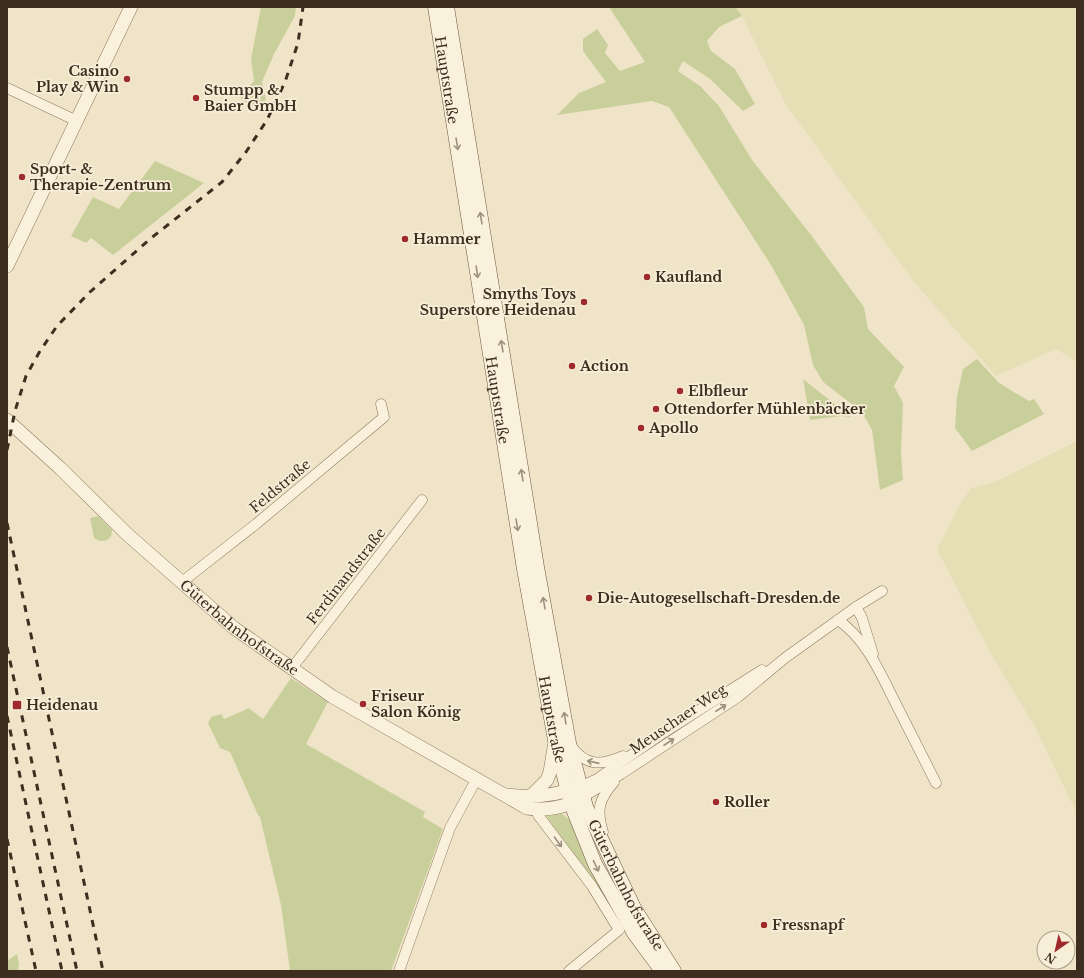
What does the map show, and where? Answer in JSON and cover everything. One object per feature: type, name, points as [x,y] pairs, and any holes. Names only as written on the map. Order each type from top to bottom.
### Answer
[{"type":"main road","name":"Hauptstraße","points":[[435,7],[524,569],[555,740],[576,795]]},
{"type":"main road","name":"Hauptstraße","points":[[447,7],[537,567],[569,743],[576,795]]},
{"type":"main road","name":"Güterbahnhofstraße","points":[[576,795],[586,807],[615,871],[634,908],[674,971]]},
{"type":"main road","name":"Güterbahnhofstraße","points":[[576,795],[595,864],[634,933],[662,971]]},
{"type":"street","points":[[7,266],[131,7]]},
{"type":"street","points":[[7,88],[77,121]]},
{"type":"street","name":"Feldstraße","points":[[182,582],[256,524],[384,417],[381,404]]},
{"type":"street","name":"Güterbahnhofstraße","points":[[7,420],[60,468],[128,535],[234,628],[333,697],[527,808],[537,810],[560,808],[576,795]]},
{"type":"street","name":"Ferdinandstraße","points":[[292,668],[422,500]]},
{"type":"street","name":"Meuschaer Weg","points":[[576,795],[621,774],[738,697],[785,658],[856,607],[882,591]]},
{"type":"street","points":[[856,607],[862,618],[874,660]]},
{"type":"street","points":[[838,620],[848,626],[860,639],[874,660],[936,783]]},
{"type":"street","name":"Meuschaer Weg","points":[[576,795],[643,747],[753,676],[785,658]]},
{"type":"street","points":[[531,796],[547,780],[550,772],[555,740]]},
{"type":"street","points":[[569,743],[575,752],[583,759],[596,764],[615,760],[643,747]]},
{"type":"street","points":[[615,871],[600,822],[599,809],[604,794],[621,774]]},
{"type":"street","points":[[399,971],[450,828],[476,780]]},
{"type":"street","name":"Güterbahnhofstraße","points":[[502,794],[531,796],[556,794],[576,795]]},
{"type":"street","name":"Güterbahnhofstraße","points":[[537,810],[538,815],[592,886],[620,930],[569,971]]},
{"type":"shaded area","points":[[735,7],[1077,7],[1077,362],[1056,349],[996,376],[913,281],[785,103],[742,16]]},
{"type":"shaded area","points":[[1077,441],[1077,814],[1034,725],[987,647],[937,549],[957,509],[971,488],[995,482]]},
{"type":"green space","points":[[261,7],[296,7],[295,16],[274,54],[262,82],[266,100],[258,108],[243,101],[240,96],[254,81],[251,59]]},
{"type":"green space","points":[[609,7],[735,7],[742,16],[719,27],[707,41],[711,51],[735,69],[755,104],[743,111],[710,79],[683,61],[678,71],[700,86],[719,106],[752,160],[811,235],[864,307],[868,329],[904,367],[894,386],[903,403],[901,453],[903,480],[880,490],[872,430],[862,412],[823,382],[813,365],[804,325],[771,265],[669,107],[652,101],[557,115],[579,93],[606,82],[583,51],[583,39],[597,29],[608,45],[605,53],[620,71],[645,62]]},
{"type":"green space","points":[[155,161],[204,183],[113,255],[91,238],[86,243],[71,236],[93,197],[119,209]]},
{"type":"green space","points":[[977,359],[999,383],[1029,401],[1034,399],[1044,414],[972,451],[955,428],[957,396],[963,369]]},
{"type":"green space","points":[[803,379],[851,417],[842,416],[810,420]]},
{"type":"green space","points":[[98,516],[112,530],[110,537],[103,541],[94,538],[90,518]]},
{"type":"green space","points":[[291,678],[328,702],[306,744],[425,812],[423,817],[443,829],[391,971],[290,971],[281,905],[260,817],[230,752],[220,748],[208,723],[211,717],[221,714],[224,719],[248,708],[263,719]]},
{"type":"green space","points":[[561,813],[573,823],[623,928],[594,882],[545,814]]},
{"type":"green space","points":[[17,954],[19,964],[18,971],[7,971],[7,961]]},
{"type":"railway","points":[[7,450],[15,411],[26,376],[40,351],[57,326],[90,292],[150,239],[222,182],[246,152],[267,120],[285,82],[298,43],[303,7]]},
{"type":"railway","points":[[7,523],[103,971]]},
{"type":"railway","points":[[7,647],[77,971]]},
{"type":"railway","points":[[7,716],[62,971]]},
{"type":"railway","points":[[7,839],[36,971]]},
{"type":"place","name":"Casino Play & Win","points":[[127,79]]},
{"type":"place","name":"Stumpp & Baier GmbH","points":[[196,98]]},
{"type":"place","name":"Sport- & Therapie-Zentrum","points":[[22,177]]},
{"type":"place","name":"Hammer","points":[[405,239]]},
{"type":"place","name":"Kaufland","points":[[647,277]]},
{"type":"place","name":"Smyths Toys Superstore Heidenau","points":[[584,302]]},
{"type":"place","name":"Action","points":[[572,366]]},
{"type":"place","name":"Elbfleur","points":[[680,391]]},
{"type":"place","name":"Ottendorfer Mühlenbäcker","points":[[656,409]]},
{"type":"place","name":"Apollo","points":[[641,428]]},
{"type":"place","name":"Die-Autogesellschaft-Dresden.de","points":[[589,598]]},
{"type":"place","name":"Friseur Salon König","points":[[363,704]]},
{"type":"place","name":"Heidenau","points":[[17,705]]},
{"type":"place","name":"Roller","points":[[716,802]]},
{"type":"place","name":"Fressnapf","points":[[764,925]]}]
